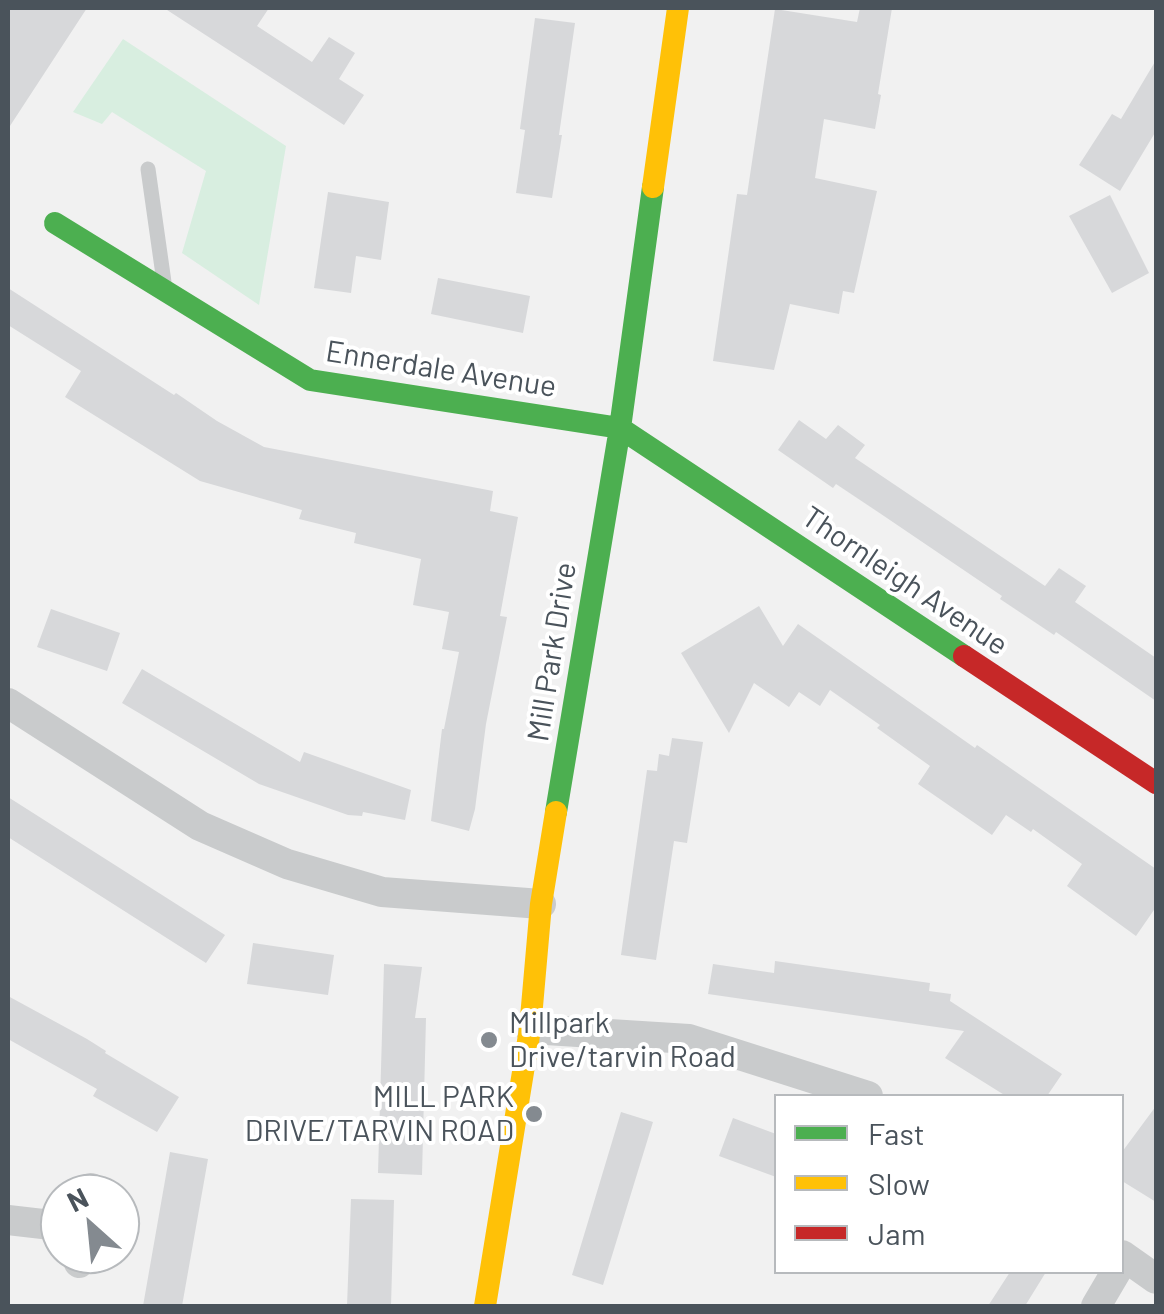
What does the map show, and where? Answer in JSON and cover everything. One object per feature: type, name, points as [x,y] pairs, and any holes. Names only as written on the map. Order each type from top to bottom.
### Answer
[{"type":"street","name":"Mill Park Drive","points":[[485,1306],[530,1029],[541,904],[620,428],[678,8]]},
{"type":"street","name":"Ennerdale Avenue","points":[[55,223],[310,380],[620,428]]},
{"type":"street","name":"Thornleigh Avenue","points":[[620,428],[1156,783]]},
{"type":"street","points":[[8,703],[200,826],[287,864],[382,892],[541,904]]},
{"type":"street","points":[[530,1029],[689,1040],[862,1094]]},
{"type":"street","points":[[8,1220],[40,1224]]},
{"type":"street","points":[[1124,1262],[1156,1278]]},
{"type":"street","points":[[1096,1306],[1114,1274]]},
{"type":"lane","points":[[148,169],[166,291]]},
{"type":"green space","points":[[123,39],[286,146],[259,305],[182,253],[206,171],[112,112],[102,124],[73,112]]},
{"type":"building","points":[[8,8],[87,8],[8,129]]},
{"type":"building","points":[[164,8],[269,8],[257,26],[312,62],[329,37],[355,53],[339,79],[364,95],[344,125]]},
{"type":"building","points":[[860,8],[892,8],[875,129],[824,119],[815,178],[877,191],[854,293],[843,291],[839,314],[790,304],[774,370],[713,361],[737,194],[747,195],[775,9],[857,22]]},
{"type":"building","points":[[535,18],[575,23],[552,198],[516,193]]},
{"type":"building","points":[[1156,60],[1156,131],[1120,191],[1079,165],[1112,114],[1121,119]]},
{"type":"building","points":[[328,192],[389,202],[381,260],[356,256],[351,293],[314,288]]},
{"type":"building","points":[[1110,195],[1149,273],[1112,293],[1069,216]]},
{"type":"building","points":[[438,278],[530,296],[523,333],[431,314]]},
{"type":"building","points":[[8,288],[174,395],[264,447],[493,491],[490,511],[518,517],[500,616],[507,617],[469,831],[431,821],[442,729],[459,652],[442,649],[449,612],[413,605],[421,559],[354,543],[356,533],[299,519],[302,510],[200,481],[65,397],[81,371],[8,325]]},
{"type":"building","points":[[799,420],[826,439],[838,425],[865,445],[855,458],[1045,586],[1059,568],[1086,586],[1075,602],[1156,658],[1156,701],[1056,632],[1054,635],[1000,599],[1002,596],[836,484],[833,488],[778,450]]},
{"type":"building","points":[[759,606],[783,646],[798,624],[1156,869],[1156,907],[1136,936],[1067,886],[1082,864],[1006,815],[992,835],[918,784],[930,766],[830,690],[820,706],[799,692],[789,707],[754,683],[729,733],[681,653]]},
{"type":"building","points":[[51,609],[120,633],[107,671],[37,647]]},
{"type":"building","points":[[142,669],[300,762],[304,752],[411,790],[405,820],[363,812],[362,816],[348,815],[259,784],[122,703]]},
{"type":"building","points":[[672,738],[703,742],[687,843],[674,841],[656,960],[621,955],[647,770],[657,771],[659,754],[669,756]]},
{"type":"building","points":[[8,797],[225,935],[206,963],[8,837]]},
{"type":"building","points":[[253,943],[334,955],[328,995],[247,984]]},
{"type":"building","points":[[775,961],[930,983],[929,991],[951,994],[950,1001],[1062,1074],[1048,1094],[1003,1094],[945,1058],[964,1031],[708,994],[713,964],[774,973]]},
{"type":"building","points":[[384,964],[422,967],[415,1018],[426,1018],[422,1175],[378,1173]]},
{"type":"building","points":[[8,996],[87,1039],[179,1097],[157,1132],[93,1096],[97,1089],[8,1039]]},
{"type":"building","points":[[1156,1106],[1156,1202],[1124,1182],[1124,1149]]},
{"type":"building","points":[[621,1112],[653,1122],[603,1285],[572,1275]]},
{"type":"building","points":[[733,1118],[774,1133],[774,1176],[719,1156]]},
{"type":"building","points":[[170,1152],[208,1159],[182,1306],[143,1306]]},
{"type":"building","points":[[351,1199],[394,1200],[391,1306],[347,1306]]},
{"type":"building","points":[[1009,1274],[1045,1274],[1025,1306],[988,1306]]},
{"type":"traffic: fast","points":[[556,812],[620,428],[653,187]]},
{"type":"traffic: fast","points":[[55,223],[310,380],[620,428],[964,656]]},
{"type":"traffic: slow","points":[[653,187],[678,8]]},
{"type":"traffic: slow","points":[[485,1306],[530,1029],[541,904],[556,812]]},
{"type":"traffic: jam","points":[[964,656],[1156,783]]},
{"type":"place","name":"Millpark Drive/tarvin Road","points":[[489,1040]]},
{"type":"place","name":"MILL PARK DRIVE/TARVIN ROAD","points":[[534,1114]]}]
